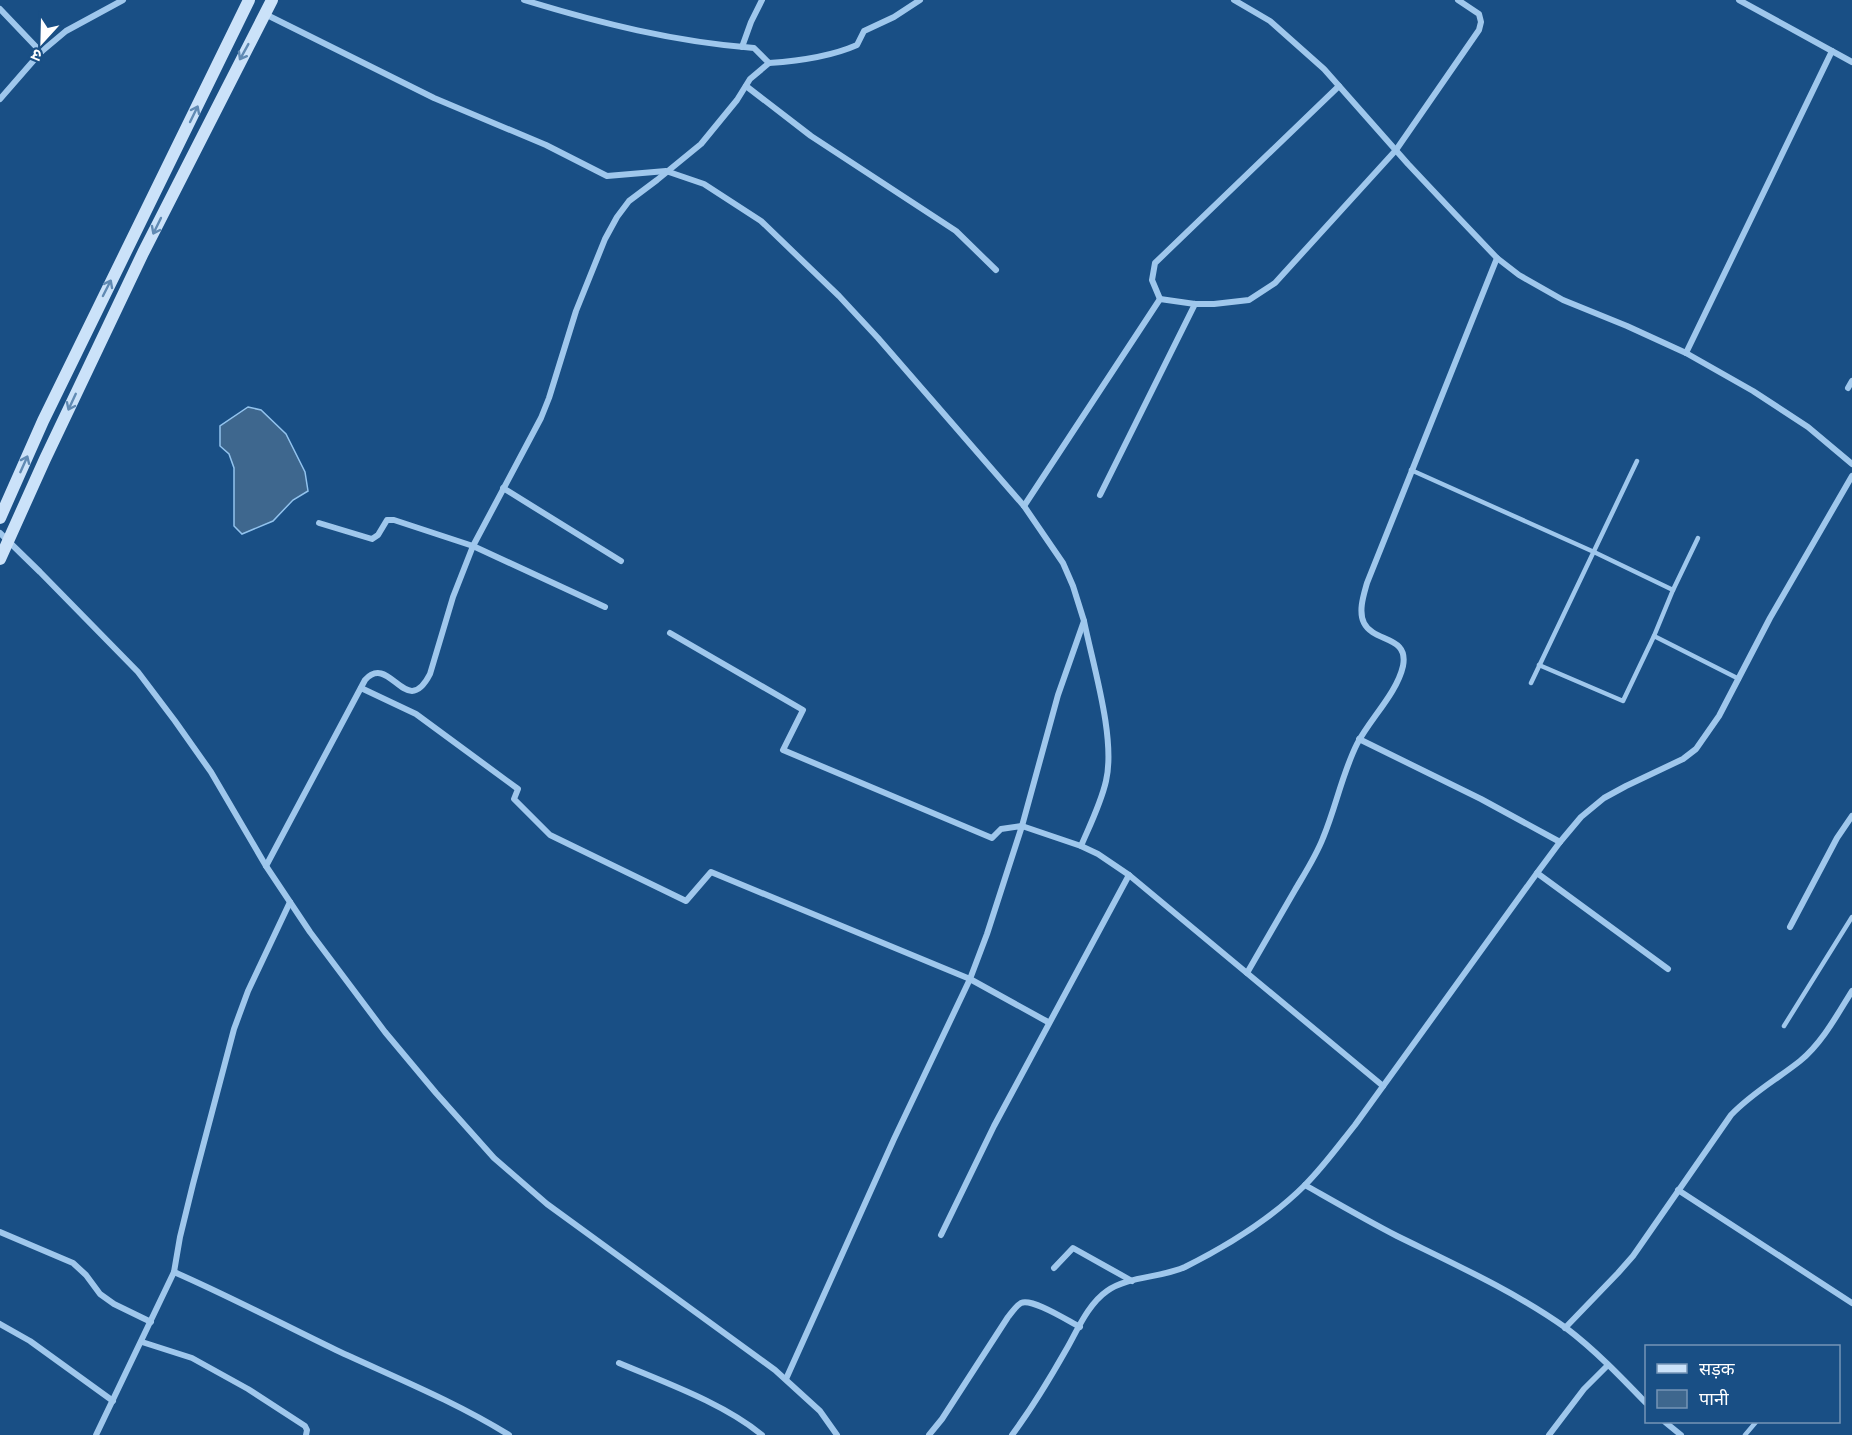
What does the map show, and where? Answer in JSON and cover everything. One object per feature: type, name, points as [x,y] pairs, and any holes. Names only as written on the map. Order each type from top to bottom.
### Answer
[{"type":"street","points":[[1,98],[40,52],[66,31],[123,0]]},
{"type":"street","points":[[0,518],[48,411],[249,0]]},
{"type":"street","points":[[0,559],[4,537],[143,253],[272,0]]},
{"type":"street","points":[[524,0],[589,20],[661,36],[754,48],[769,63]]},
{"type":"street","points":[[741,47],[762,0]]},
{"type":"street","points":[[266,866],[370,674],[377,672],[384,675],[407,690],[418,690],[425,684],[453,597],[473,546],[541,418],[576,311],[605,239],[628,201],[701,144],[718,126],[750,79],[769,63],[808,59],[846,50],[857,45],[864,31],[920,0]]},
{"type":"street","points":[[1234,0],[1270,21],[1324,69],[1497,258],[1519,275],[1563,300],[1686,352],[1808,427],[1852,464]]},
{"type":"street","points":[[1160,299],[1196,304],[1249,300],[1275,283],[1396,150],[1479,30],[1481,22],[1479,14],[1458,0]]},
{"type":"street","points":[[1739,0],[1852,62]]},
{"type":"street","points":[[0,9],[40,52]]},
{"type":"street","points":[[265,14],[434,98],[546,145],[607,176],[666,171],[704,184],[761,221],[795,252],[878,338],[1024,506],[1064,563],[1084,621],[1104,717],[1109,760],[1107,780],[1100,802],[1081,846]]},
{"type":"street","points":[[1686,352],[1832,51]]},
{"type":"street","points":[[746,86],[811,136],[956,231],[996,270]]},
{"type":"street","points":[[1160,299],[1152,280],[1155,263],[1339,86]]},
{"type":"street","points":[[1247,973],[1323,840],[1349,759],[1359,739],[1390,693],[1403,667],[1404,656],[1397,644],[1373,633],[1364,623],[1361,612],[1367,583],[1497,258]]},
{"type":"street","points":[[1024,506],[1160,299]]},
{"type":"street","points":[[1100,495],[1196,304]]},
{"type":"street","points":[[1848,388],[1852,381]]},
{"type":"street","points":[[1012,1435],[1033,1407],[1090,1308],[1105,1292],[1118,1284],[1183,1268],[1249,1229],[1305,1185],[1326,1162],[1383,1086],[1537,873],[1581,817],[1604,798],[1683,759],[1696,749],[1707,736],[1770,618],[1852,477]]},
{"type":"street","points":[[503,488],[621,561]]},
{"type":"street","points":[[319,523],[372,539],[390,519],[473,546],[605,607]]},
{"type":"street","points":[[4,537],[138,672],[176,721],[210,772],[290,902],[385,1032],[494,1158],[547,1204],[786,1379],[820,1411],[837,1435]]},
{"type":"street","points":[[786,1379],[894,1138],[970,979],[1008,872],[1058,695],[1084,621]]},
{"type":"street","points":[[670,633],[803,710],[783,750],[992,838],[1000,829],[1022,826],[1098,854],[1129,875],[1383,1086]]},
{"type":"street","points":[[361,688],[416,714],[518,789],[514,799],[550,835],[686,901],[711,872],[970,979],[1048,1022]]},
{"type":"street","points":[[1359,739],[1481,799],[1560,842]]},
{"type":"street","points":[[1790,927],[1837,838],[1852,816]]},
{"type":"street","points":[[1537,873],[1668,969]]},
{"type":"street","points":[[941,1235],[1048,1022],[1129,875]]},
{"type":"street","points":[[96,1435],[174,1272],[180,1237],[234,1029],[248,991],[290,902]]},
{"type":"street","points":[[1565,1328],[1633,1256],[1731,1115],[1745,1100],[1801,1060],[1835,1019],[1852,991]]},
{"type":"street","points":[[1305,1185],[1394,1234],[1472,1272],[1526,1303],[1565,1328],[1645,1401]]},
{"type":"street","points":[[1678,1190],[1852,1303]]},
{"type":"street","points":[[0,1232],[73,1263],[86,1275],[100,1294],[114,1304],[151,1322]]},
{"type":"street","points":[[1054,1268],[1073,1248],[1133,1281]]},
{"type":"street","points":[[174,1272],[477,1415],[509,1435]]},
{"type":"street","points":[[929,1435],[1016,1307],[1022,1302],[1029,1302],[1080,1327]]},
{"type":"street","points":[[0,1324],[30,1341],[113,1401]]},
{"type":"street","points":[[142,1342],[192,1358],[248,1389],[305,1426],[306,1435]]},
{"type":"street","points":[[620,1363],[728,1412],[762,1435]]},
{"type":"street","points":[[1549,1435],[1584,1389],[1608,1365]]},
{"type":"street","points":[[1666,1423],[1682,1435]]},
{"type":"lane","points":[[1531,683],[1637,461]]},
{"type":"lane","points":[[1412,470],[1673,590]]},
{"type":"lane","points":[[1539,665],[1623,701],[1698,538]]},
{"type":"lane","points":[[1654,636],[1739,679]]},
{"type":"lane","points":[[1784,1026],[1852,917]]},
{"type":"lane","points":[[1745,1435],[1755,1423]]},
{"type":"water","points":[[248,407],[261,410],[286,434],[305,472],[308,491],[293,500],[273,521],[242,534],[234,526],[234,468],[229,454],[220,446],[220,426]]}]
